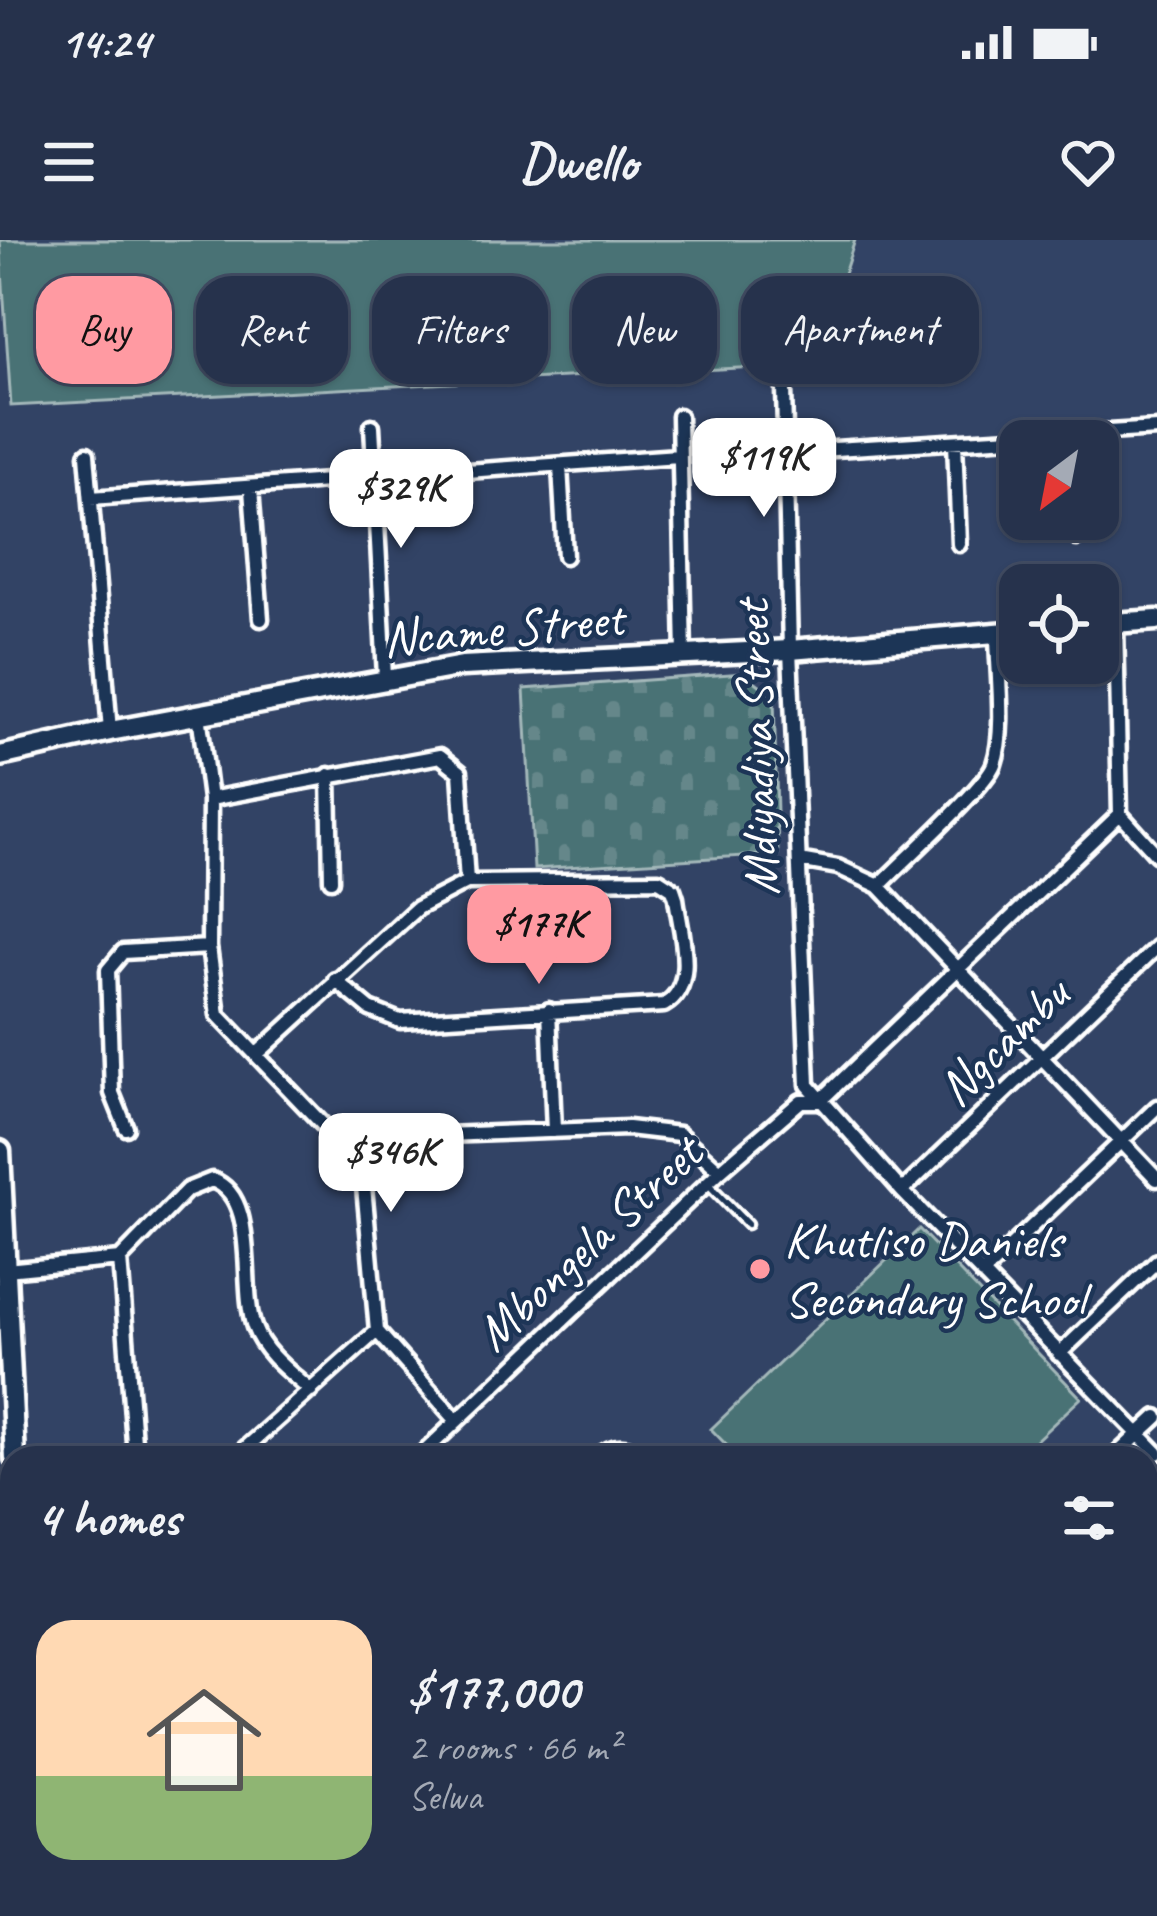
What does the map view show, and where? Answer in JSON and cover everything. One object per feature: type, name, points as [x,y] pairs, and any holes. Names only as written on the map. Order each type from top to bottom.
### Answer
[{"type":"street","name":"Mdiyadiya Street","points":[[784,388],[808,1085],[820,1102]]},
{"type":"street","points":[[679,416],[684,656]]},
{"type":"street","points":[[372,426],[385,677]]},
{"type":"street","points":[[1119,434],[1157,429]]},
{"type":"street","points":[[787,452],[999,441]]},
{"type":"street","points":[[955,442],[959,544]]},
{"type":"street","points":[[87,454],[110,731]]},
{"type":"street","points":[[91,498],[678,456]]},
{"type":"street","points":[[560,466],[565,556]]},
{"type":"street","points":[[251,489],[261,619]]},
{"type":"street","points":[[1119,622],[1157,620]]},
{"type":"street","points":[[879,886],[977,788],[995,762],[997,633]]},
{"type":"street","name":"Ncame Street","points":[[0,756],[385,677],[462,666],[790,650],[997,633]]},
{"type":"street","points":[[1111,684],[1120,814],[1157,855]]},
{"type":"street","points":[[199,714],[210,799],[209,947],[218,1015],[326,1128],[363,1175],[377,1331],[457,1421]]},
{"type":"street","points":[[210,799],[428,755],[448,759],[460,772],[467,883]]},
{"type":"street","points":[[329,775],[332,880]]},
{"type":"street","name":"Mbongela Street","points":[[431,1446],[707,1183],[801,1101],[820,1102],[1120,814]]},
{"type":"street","points":[[799,860],[838,867],[879,886],[1157,1179]]},
{"type":"street","points":[[256,1055],[335,980],[417,908],[467,883],[644,879],[659,880],[673,889],[685,979],[675,998],[664,1005],[400,1021],[370,1009],[335,980]]},
{"type":"street","points":[[126,1129],[112,1093],[109,970],[123,952],[209,947]]},
{"type":"street","name":"Ngcambu","points":[[902,1191],[1157,947]]},
{"type":"street","points":[[549,1010],[554,1131]]},
{"type":"street","points":[[820,1102],[1150,1446]]},
{"type":"street","points":[[982,1274],[1157,1107]]},
{"type":"street","points":[[363,1175],[427,1138],[662,1129],[679,1134],[720,1172]]},
{"type":"street","points":[[0,1151],[6,1400],[14,1446]]},
{"type":"street","points":[[6,1270],[120,1258],[187,1190],[212,1180],[227,1185],[237,1199],[242,1221],[255,1329],[276,1359],[311,1391]]},
{"type":"street","points":[[120,1258],[137,1446]]},
{"type":"street","points":[[1059,1354],[1157,1262]]},
{"type":"street","points":[[248,1446],[377,1331]]},
{"type":"street","points":[[1126,1446],[1157,1417]]},
{"type":"lane","points":[[707,1183],[747,1224]]},
{"type":"green space","points":[[0,240],[855,240],[843,276],[741,276],[741,368],[717,369],[717,276],[572,276],[572,377],[548,378],[548,276],[372,276],[372,384],[432,384],[11,406]]},
{"type":"green space","points":[[744,673],[774,696],[778,854],[534,869],[524,689]]},
{"type":"green space","points":[[919,1229],[1081,1398],[1030,1446],[727,1446],[711,1429]]},
{"type":"place","name":"Khutliso Daniels Secondary School","points":[[760,1269]]}]
